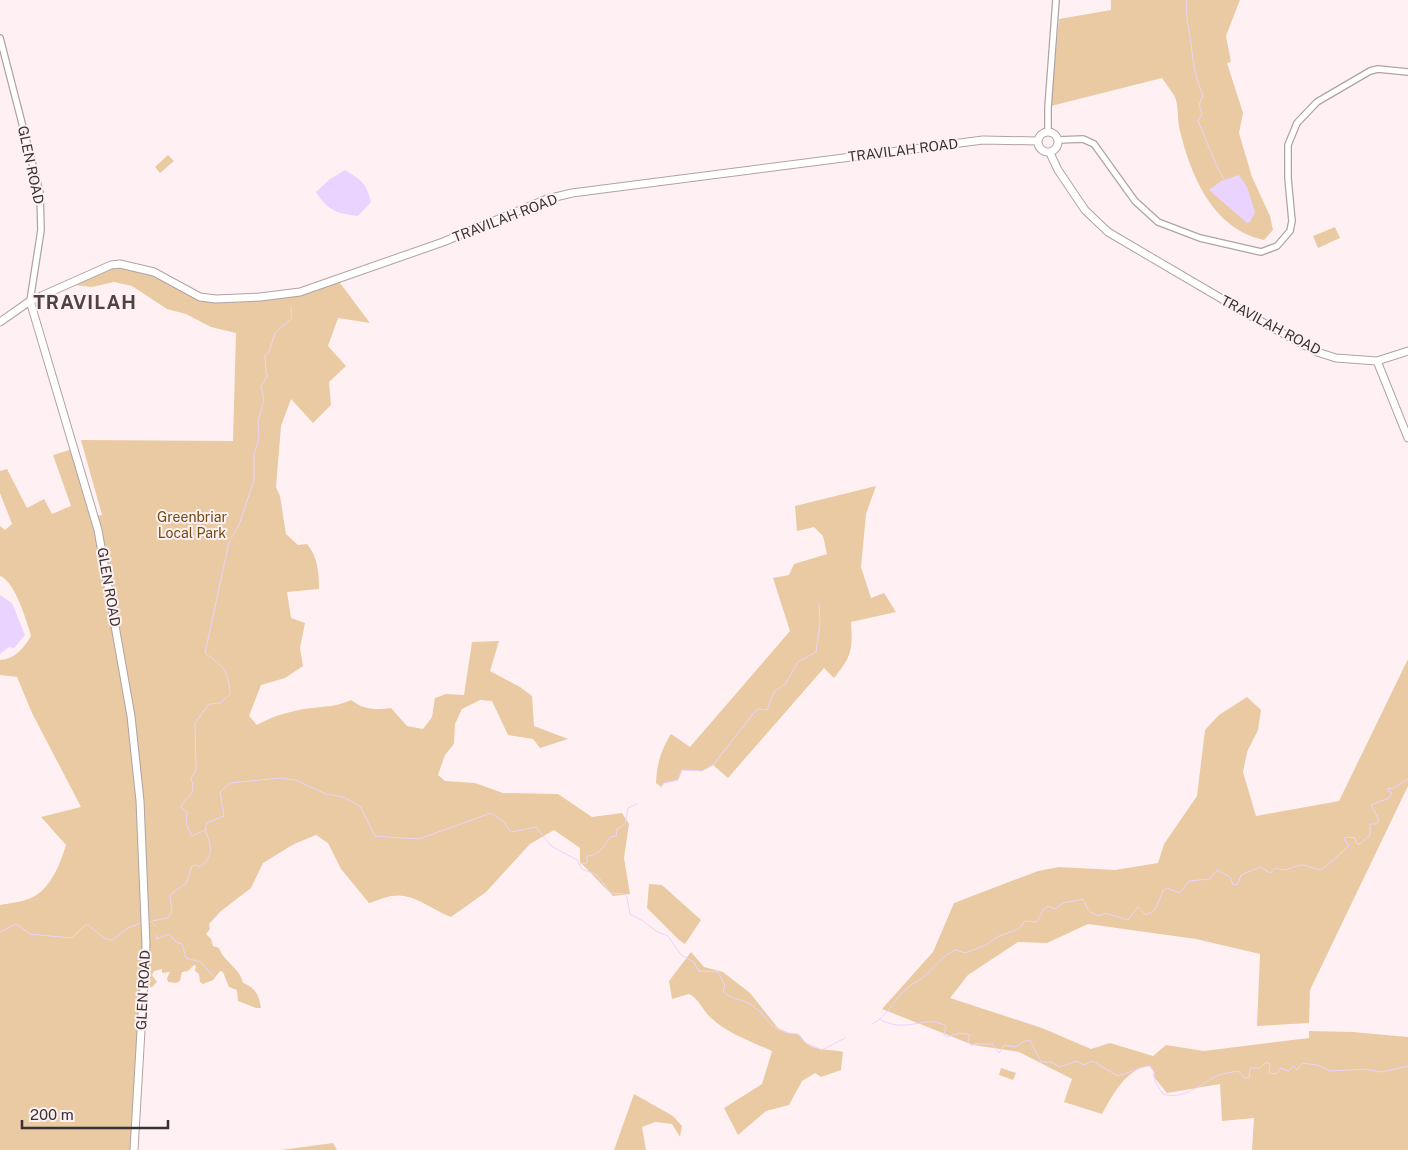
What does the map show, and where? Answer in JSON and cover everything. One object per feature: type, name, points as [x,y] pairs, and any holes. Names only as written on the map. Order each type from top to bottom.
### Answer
[{"type":"main road","points":[[1048,132],[1055,134],[1058,140],[1058,147],[1050,153],[1041,150],[1038,141],[1042,134],[1048,132]]},
{"type":"main road","name":"TRAVILAH ROAD","points":[[0,322],[30,301],[99,268],[120,264],[154,272],[200,297],[216,299],[292,293],[314,288],[443,242],[547,199],[572,192],[983,140],[1038,141]]},
{"type":"main road","name":"TRAVILAH ROAD","points":[[1050,153],[1058,170],[1085,210],[1097,223],[1124,243],[1317,352],[1349,361],[1377,360],[1408,351]]},
{"type":"main road","name":"GLEN ROAD","points":[[30,301],[103,551],[131,716],[139,791],[146,982],[139,1054],[134,1150]]},
{"type":"main road","points":[[1377,360],[1408,438]]},
{"type":"street","points":[[1048,132],[1056,0]]},
{"type":"street","name":"GLEN ROAD","points":[[0,38],[40,193],[41,230],[30,301]]},
{"type":"street","points":[[1058,140],[1084,139],[1094,144],[1136,201],[1163,224],[1200,238],[1261,252],[1277,246],[1290,231],[1292,221],[1287,161],[1288,145],[1292,132],[1305,113],[1317,102],[1366,72],[1378,69],[1408,72]]},
{"type":"green space","points":[[1111,0],[1240,0],[1226,36],[1231,62],[1227,63],[1243,113],[1239,133],[1252,177],[1270,216],[1273,230],[1264,240],[1246,234],[1231,225],[1218,213],[1207,198],[1198,182],[1185,148],[1179,127],[1175,97],[1162,78],[1051,106],[1059,19],[1111,10]]},
{"type":"green space","points":[[168,155],[174,161],[160,173],[155,167]]},
{"type":"green space","points":[[1335,227],[1340,238],[1318,248],[1313,236]]},
{"type":"green space","name":"Greenbriar Local Park","points":[[111,265],[154,272],[200,297],[260,297],[329,282],[340,283],[370,323],[338,318],[328,346],[346,366],[329,382],[331,405],[313,423],[291,399],[281,426],[276,487],[280,496],[286,534],[298,545],[307,544],[314,554],[319,577],[319,589],[287,592],[291,618],[305,623],[300,648],[303,666],[285,678],[261,685],[249,716],[257,725],[288,713],[336,705],[351,700],[360,706],[370,708],[391,708],[407,726],[423,729],[432,717],[435,698],[446,694],[464,695],[472,642],[499,641],[490,671],[520,687],[532,696],[534,726],[568,739],[540,748],[533,739],[508,735],[492,701],[480,700],[462,709],[455,724],[454,744],[445,755],[438,775],[445,781],[475,783],[503,793],[558,794],[592,817],[622,813],[629,824],[624,858],[630,894],[613,896],[580,862],[580,848],[554,830],[530,844],[486,892],[451,917],[422,902],[400,895],[369,903],[341,869],[328,843],[316,835],[294,844],[263,863],[251,888],[221,911],[209,924],[210,929],[206,934],[211,939],[213,946],[219,948],[224,957],[239,973],[243,983],[256,992],[261,1008],[238,1001],[237,990],[229,987],[223,972],[220,971],[213,980],[203,984],[200,982],[199,974],[195,971],[196,966],[194,965],[188,971],[182,972],[180,981],[176,983],[168,982],[167,978],[170,972],[162,973],[162,969],[154,971],[152,975],[157,982],[152,987],[145,989],[134,1150],[0,1150],[0,905],[31,898],[38,894],[44,889],[58,868],[66,845],[41,817],[81,807],[32,713],[17,677],[0,675],[0,660],[15,655],[31,636],[15,593],[5,579],[0,576],[0,526],[5,530],[12,524],[0,493],[0,471],[7,469],[27,508],[44,499],[52,514],[71,506],[53,455],[73,449],[94,516],[102,515],[81,440],[233,441],[236,333],[211,327],[186,314],[167,309],[132,286],[114,282],[92,287],[64,284]]},
{"type":"green space","points":[[876,486],[866,514],[861,567],[871,598],[884,593],[896,612],[851,622],[852,640],[850,653],[834,678],[824,668],[728,778],[713,765],[702,771],[682,770],[678,780],[664,783],[661,787],[656,783],[657,769],[662,751],[671,734],[690,747],[790,631],[773,578],[789,575],[794,564],[827,554],[823,536],[814,527],[797,531],[795,506]]},
{"type":"green space","points":[[1408,659],[1408,786],[1310,990],[1309,1023],[1257,1026],[1260,954],[1196,939],[1088,924],[1047,943],[1018,942],[968,975],[950,998],[1042,1028],[1091,1049],[1110,1043],[1153,1056],[1166,1045],[1204,1051],[1309,1038],[1309,1031],[1353,1032],[1408,1037],[1408,1150],[1252,1150],[1254,1118],[1222,1121],[1220,1084],[1167,1093],[1153,1076],[1154,1072],[1150,1066],[1134,1071],[1127,1077],[1102,1114],[1064,1102],[1072,1079],[1019,1052],[973,1045],[882,1009],[933,952],[954,903],[1038,871],[1059,867],[1115,870],[1158,863],[1164,844],[1197,796],[1205,730],[1219,715],[1247,697],[1261,710],[1258,730],[1247,752],[1243,772],[1256,816],[1339,801]]},
{"type":"green space","points":[[649,884],[662,885],[701,920],[685,944],[647,908]]},
{"type":"green space","points":[[691,952],[704,967],[723,972],[750,993],[778,1028],[789,1033],[798,1034],[809,1046],[843,1052],[841,1070],[821,1077],[815,1073],[802,1081],[789,1105],[766,1111],[738,1135],[724,1108],[762,1084],[772,1051],[739,1037],[724,1028],[710,1017],[698,1001],[689,994],[672,999],[669,981]]},
{"type":"green space","points":[[1001,1068],[1016,1073],[1013,1080],[999,1075]]},
{"type":"green space","points":[[634,1094],[673,1116],[682,1126],[680,1137],[672,1124],[655,1122],[642,1127],[646,1150],[614,1150]]},
{"type":"green space","points":[[333,1143],[337,1150],[281,1150]]},
{"type":"shaded area","points":[[345,170],[362,182],[371,202],[358,216],[334,210],[324,203],[316,192],[330,179]]},
{"type":"shaded area","points":[[1239,175],[1247,187],[1255,212],[1250,222],[1247,223],[1209,190],[1221,181]]},
{"type":"shaded area","points":[[0,595],[12,603],[25,635],[14,648],[9,647],[0,654]]},
{"type":"waterway","points":[[1187,0],[1187,16],[1194,63],[1203,95],[1199,105],[1202,114],[1198,121],[1224,179]]},
{"type":"waterway","points":[[205,830],[192,836],[186,823],[187,812],[181,807],[193,789],[191,778],[196,770],[195,723],[209,704],[220,703],[230,694],[228,679],[224,670],[205,653],[229,542],[239,525],[254,480],[254,454],[259,439],[258,421],[264,399],[261,386],[268,375],[266,374],[265,355],[269,352],[275,333],[292,318],[291,307]]},
{"type":"waterway","points":[[661,787],[664,783],[678,780],[682,770],[702,771],[713,765],[752,715],[758,709],[767,710],[774,692],[786,683],[798,662],[816,652],[820,624],[819,604]]},
{"type":"waterway","points":[[148,922],[167,918],[172,912],[170,895],[186,883],[192,866],[196,865],[199,867],[208,860],[210,845],[205,830],[207,823],[224,816],[220,792],[230,783],[280,778],[295,780],[326,794],[343,797],[360,806],[375,836],[419,839],[491,813],[503,821],[511,832],[536,827],[551,846],[577,860],[582,869],[597,875],[610,892],[615,894],[623,893],[627,897],[630,914],[656,931],[668,936],[681,955],[694,962],[699,971],[718,972],[725,985],[723,991],[726,994],[756,1008],[775,1027],[788,1033],[798,1034],[806,1043],[822,1050],[845,1038]]},
{"type":"waterway","points":[[872,1024],[886,1013],[906,989],[924,977],[947,955],[956,950],[965,953],[986,945],[999,936],[1019,929],[1025,921],[1037,922],[1043,910],[1048,906],[1055,909],[1063,903],[1083,899],[1088,910],[1095,915],[1099,916],[1105,913],[1128,920],[1138,907],[1146,915],[1155,910],[1163,891],[1167,888],[1180,893],[1189,881],[1210,879],[1217,870],[1230,877],[1233,885],[1238,884],[1241,875],[1260,867],[1270,873],[1276,868],[1286,870],[1302,865],[1322,869],[1349,846],[1344,839],[1346,837],[1355,838],[1356,843],[1360,844],[1370,835],[1370,824],[1376,824],[1379,820],[1371,805],[1389,798],[1392,793],[1388,791],[1388,788],[1392,789],[1408,779]]},
{"type":"waterway","points":[[580,864],[587,863],[587,856],[598,852],[610,837],[616,836],[617,829],[625,824],[628,808],[637,804]]},
{"type":"waterway","points":[[0,932],[16,924],[30,934],[72,938],[85,925],[88,925],[104,938],[112,940],[128,928],[141,923]]},
{"type":"waterway","points":[[152,923],[156,927]]},
{"type":"waterway","points":[[157,935],[157,939],[169,934],[176,942],[182,944],[186,958],[201,962],[213,976]]},
{"type":"waterway","points":[[881,1020],[898,1025],[929,1022],[940,1023],[946,1026],[944,1035],[947,1037],[958,1034],[970,1035],[968,1041],[971,1046],[974,1044],[992,1044],[999,1053],[1004,1045],[1016,1047],[1022,1042],[1030,1040],[1041,1062],[1051,1062],[1060,1067],[1077,1061],[1083,1065],[1092,1061],[1118,1076],[1150,1066],[1154,1072],[1155,1082],[1163,1094],[1171,1096],[1185,1093],[1212,1078],[1226,1073],[1239,1071],[1244,1078],[1249,1078],[1250,1068],[1260,1068],[1266,1062],[1270,1064],[1269,1073],[1276,1074],[1281,1068],[1288,1071],[1294,1066],[1297,1070],[1302,1063],[1317,1065],[1330,1071],[1363,1069],[1382,1072],[1408,1066]]},
{"type":"district","name":"TRAVILAH","points":[[85,302]]}]
